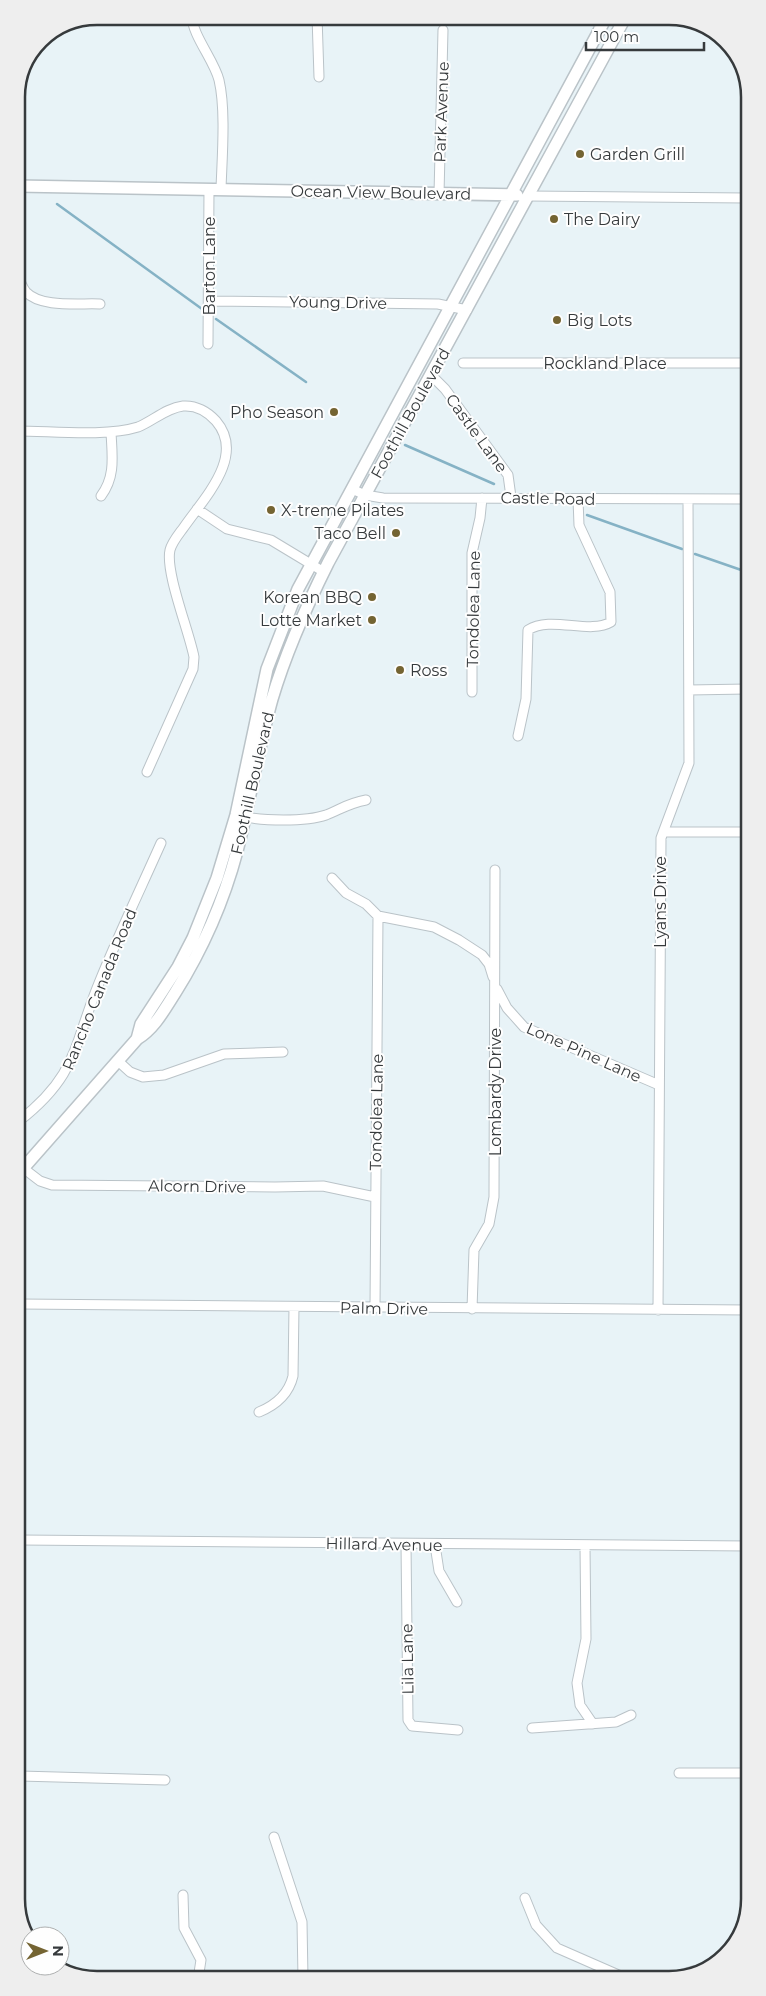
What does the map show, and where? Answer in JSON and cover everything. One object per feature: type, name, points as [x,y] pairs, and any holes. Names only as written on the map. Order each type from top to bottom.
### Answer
[{"type":"main road","name":"Foothill Boulevard","points":[[25,1166],[118,1062],[136,1039],[147,1033],[163,1012],[198,951],[227,882],[274,646],[311,564],[603,25]]},
{"type":"main road","name":"Foothill Boulevard","points":[[258,733],[296,630],[324,572],[621,25]]},
{"type":"main road","name":"Ocean View Boulevard","points":[[25,186],[528,196]]},
{"type":"street","name":"Barton Lane","points":[[194,25],[216,68],[221,91],[208,344]]},
{"type":"street","points":[[317,25],[319,77]]},
{"type":"street","name":"Park Avenue","points":[[439,194],[443,30]]},
{"type":"street","name":"Ocean View Boulevard","points":[[528,196],[741,198]]},
{"type":"street","points":[[25,290],[36,298],[47,302],[100,304]]},
{"type":"street","name":"Young Drive","points":[[209,301],[450,305],[467,310]]},
{"type":"street","name":"Rockland Place","points":[[463,363],[741,363]]},
{"type":"street","name":"Castle Lane","points":[[431,375],[445,389],[508,475],[511,497]]},
{"type":"street","points":[[25,431],[111,432],[139,426],[183,406],[202,410],[211,416],[223,430],[227,444],[227,454],[223,468],[176,538],[170,555],[171,570],[192,642],[193,669],[148,772]]},
{"type":"street","points":[[101,496],[112,477],[111,432]]},
{"type":"street","name":"Castle Road","points":[[352,489],[365,495],[383,498],[741,499]]},
{"type":"street","name":"Tondolea Lane","points":[[472,692],[472,553],[480,518],[482,498]]},
{"type":"street","points":[[518,736],[526,699],[528,630],[543,624],[600,625],[611,622],[610,592],[579,525],[578,499]]},
{"type":"street","name":"Lyans Drive","points":[[658,1310],[661,838],[689,763],[688,499]]},
{"type":"street","points":[[197,509],[225,528],[271,540],[324,572]]},
{"type":"street","points":[[689,690],[741,689]]},
{"type":"street","points":[[240,816],[262,819],[311,817],[325,815],[347,803],[366,800]]},
{"type":"street","points":[[664,832],[741,832]]},
{"type":"street","name":"Rancho Canada Road","points":[[25,1116],[40,1104],[66,1072],[75,1054],[99,984],[161,843]]},
{"type":"street","name":"Lombardy Drive","points":[[472,1309],[474,1250],[489,1224],[494,1197],[495,870]]},
{"type":"street","name":"Lone Pine Lane","points":[[332,878],[346,893],[366,904],[378,916],[434,928],[459,940],[486,960],[507,1008],[524,1026],[660,1085]]},
{"type":"street","name":"Tondolea Lane","points":[[375,1308],[378,916]]},
{"type":"street","points":[[118,1062],[130,1072],[143,1077],[164,1075],[224,1054],[283,1052]]},
{"type":"street","name":"Alcorn Drive","points":[[25,1172],[52,1185],[275,1187],[311,1184],[375,1197]]},
{"type":"street","name":"Palm Drive","points":[[25,1304],[741,1310]]},
{"type":"street","points":[[260,1412],[267,1409],[288,1391],[291,1384],[293,1376],[294,1307]]},
{"type":"street","name":"Hillard Avenue","points":[[25,1540],[435,1545],[741,1546]]},
{"type":"street","name":"Lila Lane","points":[[406,1544],[408,1720],[412,1726],[458,1730]]},
{"type":"street","points":[[435,1545],[440,1571],[458,1602]]},
{"type":"street","points":[[585,1546],[586,1639],[577,1684],[580,1705],[593,1724]]},
{"type":"street","points":[[532,1728],[616,1722],[631,1715]]},
{"type":"street","points":[[679,1773],[741,1773]]},
{"type":"street","points":[[25,1776],[165,1780]]},
{"type":"street","points":[[274,1837],[302,1922],[303,1971]]},
{"type":"street","points":[[183,1895],[184,1928],[201,1960],[199,1971]]},
{"type":"street","points":[[525,1898],[536,1925],[557,1948],[610,1971]]},
{"type":"waterway","points":[[57,204],[202,309]]},
{"type":"waterway","points":[[216,319],[306,382]]},
{"type":"waterway","points":[[405,445],[494,484]]},
{"type":"waterway","points":[[587,515],[682,549]]},
{"type":"waterway","points":[[695,554],[741,570]]},
{"type":"place","name":"Garden Grill","points":[[580,154]]},
{"type":"place","name":"The Dairy","points":[[554,219]]},
{"type":"place","name":"Big Lots","points":[[557,320]]},
{"type":"place","name":"Pho Season","points":[[334,412]]},
{"type":"place","name":"X-treme Pilates","points":[[271,510]]},
{"type":"place","name":"Taco Bell","points":[[396,533]]},
{"type":"place","name":"Korean BBQ","points":[[372,597]]},
{"type":"place","name":"Lotte Market","points":[[372,620]]},
{"type":"place","name":"Ross","points":[[400,670]]}]
